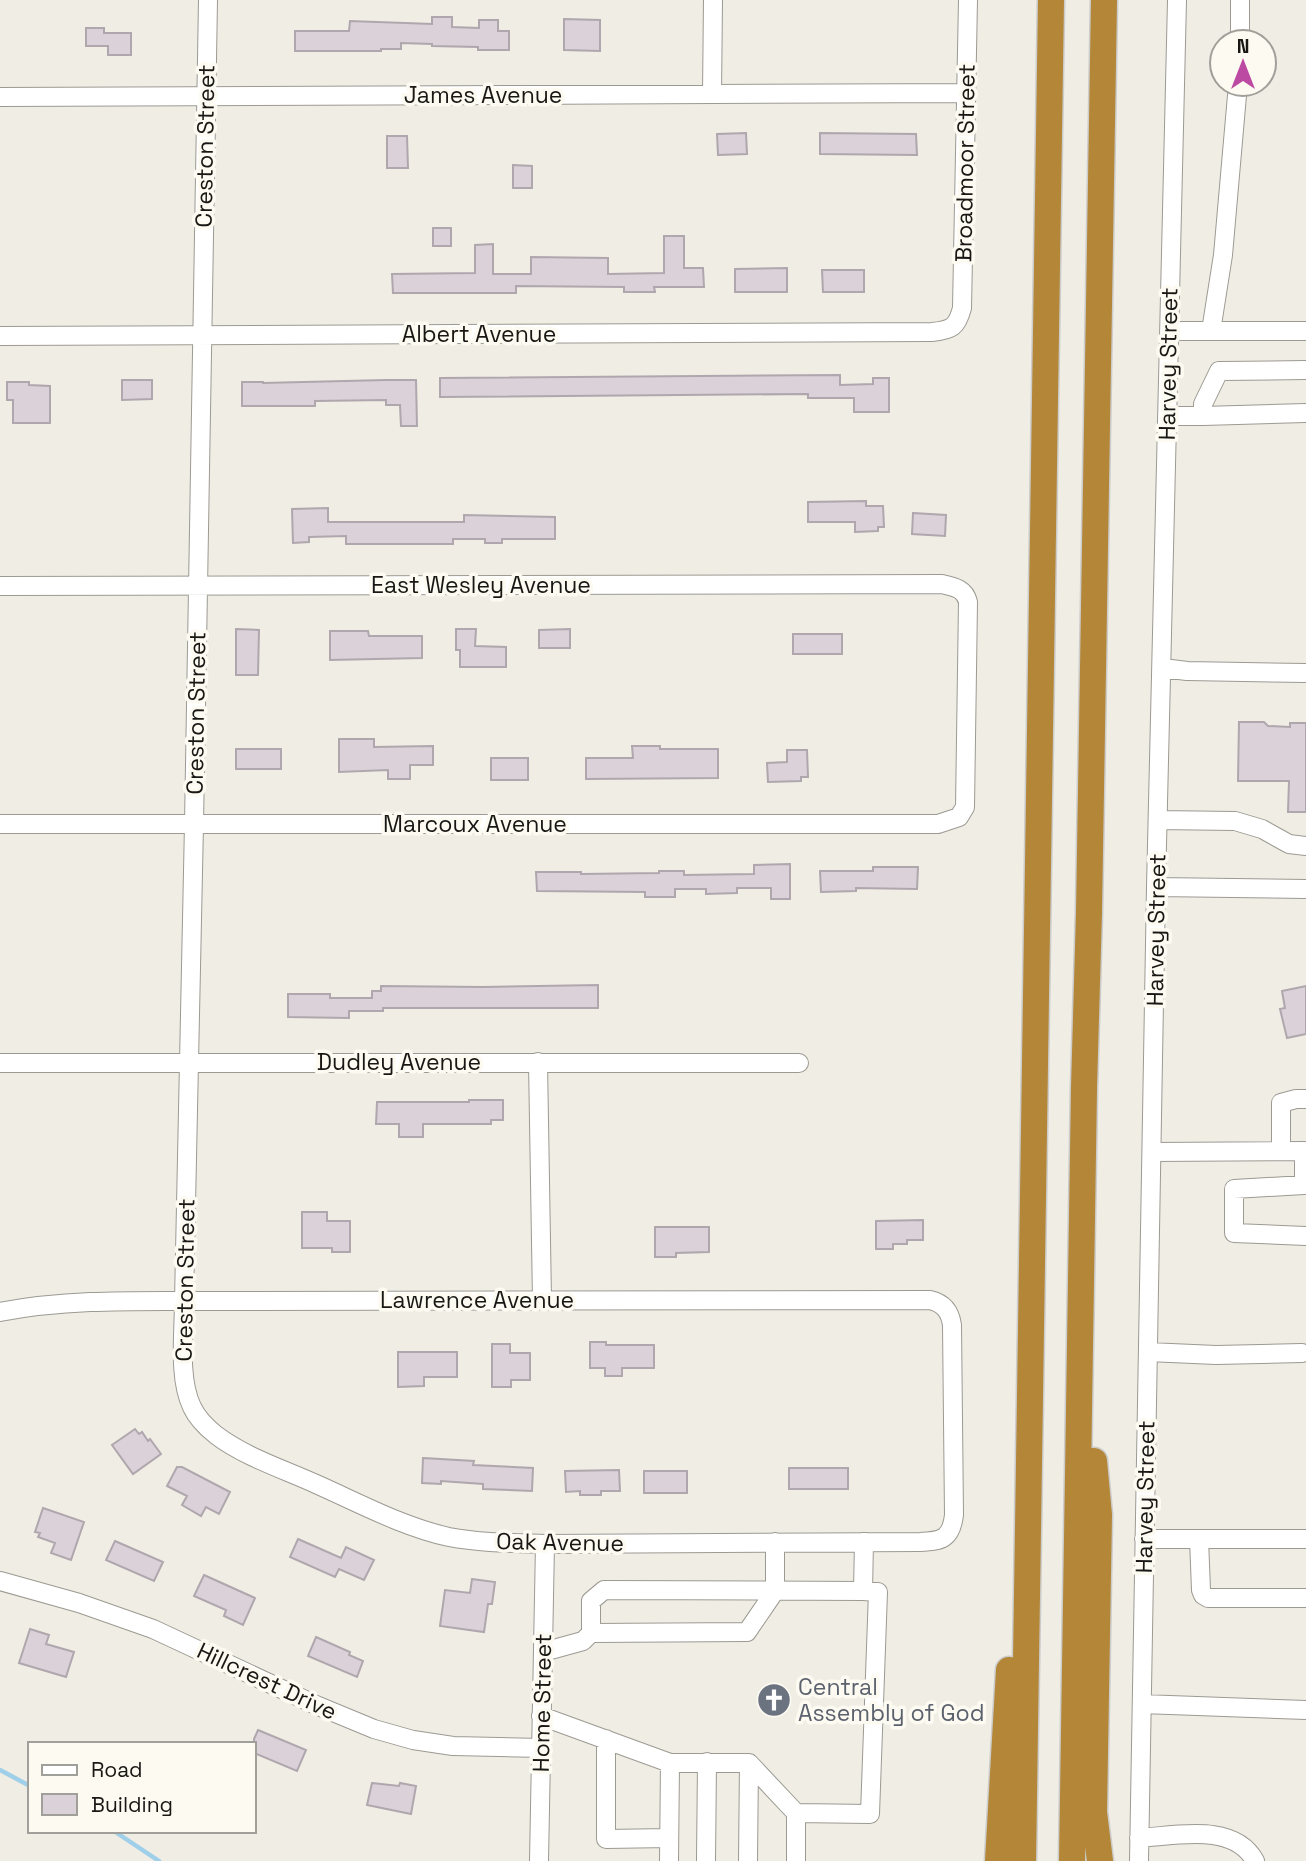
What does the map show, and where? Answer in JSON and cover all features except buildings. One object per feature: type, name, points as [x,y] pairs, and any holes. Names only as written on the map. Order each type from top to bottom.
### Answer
[{"type":"highway","points":[[1023,1861],[1051,0]]},
{"type":"highway","points":[[1072,1861],[1104,0]]},
{"type":"highway","points":[[998,1861],[1012,1641],[1016,1446],[1032,1298]]},
{"type":"highway","points":[[1081,1323],[1098,1515],[1094,1812],[1100,1861]]},
{"type":"street","name":"Creston Street","points":[[202,1422],[192,1406],[184,1371],[184,1301],[208,0]]},
{"type":"street","points":[[712,94],[713,0]]},
{"type":"street","name":"Broadmoor Street","points":[[956,324],[962,308],[968,0]]},
{"type":"street","name":"Harvey Street","points":[[1139,1861],[1156,887],[1177,0]]},
{"type":"street","points":[[1240,0],[1240,28]]},
{"type":"street","name":"James Avenue","points":[[0,97],[967,93]]},
{"type":"street","points":[[1211,331],[1223,255],[1237,98]]},
{"type":"street","name":"Albert Avenue","points":[[0,336],[932,332],[951,328],[956,324]]},
{"type":"street","points":[[1169,331],[1306,331]]},
{"type":"street","points":[[1203,416],[1203,404],[1219,371],[1306,370]]},
{"type":"street","points":[[1167,416],[1306,413]]},
{"type":"street","name":"East Wesley Avenue","points":[[0,586],[942,584],[961,590],[967,596],[968,602],[965,807],[959,817],[949,821]]},
{"type":"street","points":[[1163,668],[1187,671],[1306,673]]},
{"type":"street","points":[[1158,820],[1234,821],[1262,829],[1289,844],[1306,846]]},
{"type":"street","name":"Marcoux Avenue","points":[[0,824],[938,824],[949,821]]},
{"type":"street","points":[[1156,887],[1306,888]]},
{"type":"street","points":[[538,1062],[542,1300]]},
{"type":"street","name":"Dudley Avenue","points":[[0,1063],[799,1063]]},
{"type":"street","points":[[1281,1151],[1281,1103],[1296,1098],[1306,1099]]},
{"type":"street","points":[[1152,1152],[1305,1151],[1304,1185],[1234,1189],[1234,1233],[1306,1236]]},
{"type":"street","name":"Lawrence Avenue","points":[[0,1312],[74,1303],[184,1301],[930,1300],[944,1306],[950,1314],[952,1325],[954,1515],[953,1528],[944,1538]]},
{"type":"street","points":[[1148,1352],[1216,1355],[1302,1353]]},
{"type":"street","name":"Oak Avenue","points":[[202,1422],[216,1435],[256,1457],[402,1522],[450,1537],[545,1545],[933,1541],[944,1538]]},
{"type":"street","points":[[1144,1539],[1306,1539]]},
{"type":"street","points":[[1199,1539],[1201,1590],[1208,1598],[1306,1598]]},
{"type":"street","points":[[590,1633],[747,1632],[775,1591],[775,1542]]},
{"type":"street","points":[[863,1591],[864,1542]]},
{"type":"street","name":"Home Street","points":[[539,1861],[545,1545]]},
{"type":"street","name":"Hillcrest Drive","points":[[0,1581],[79,1603],[153,1629],[374,1729],[413,1740],[453,1746],[541,1748]]},
{"type":"street","points":[[543,1652],[583,1641],[590,1633],[591,1601],[604,1590],[878,1592],[870,1814],[796,1813]]},
{"type":"street","points":[[1142,1704],[1306,1710]]},
{"type":"street","points":[[541,1716],[670,1763],[749,1763],[796,1813],[796,1861]]},
{"type":"street","points":[[606,1739],[606,1839],[669,1838]]},
{"type":"street","points":[[706,1861],[707,1762]]},
{"type":"street","points":[[669,1861],[670,1763]]},
{"type":"street","points":[[748,1861],[749,1763]]},
{"type":"street","points":[[1139,1838],[1186,1834],[1215,1836],[1238,1843],[1255,1861]]},
{"type":"waterway","points":[[0,1770],[28,1785]]},
{"type":"waterway","points":[[117,1833],[159,1861]]},
{"type":"place","name":"Central Assembly of God","points":[[774,1700]]}]
